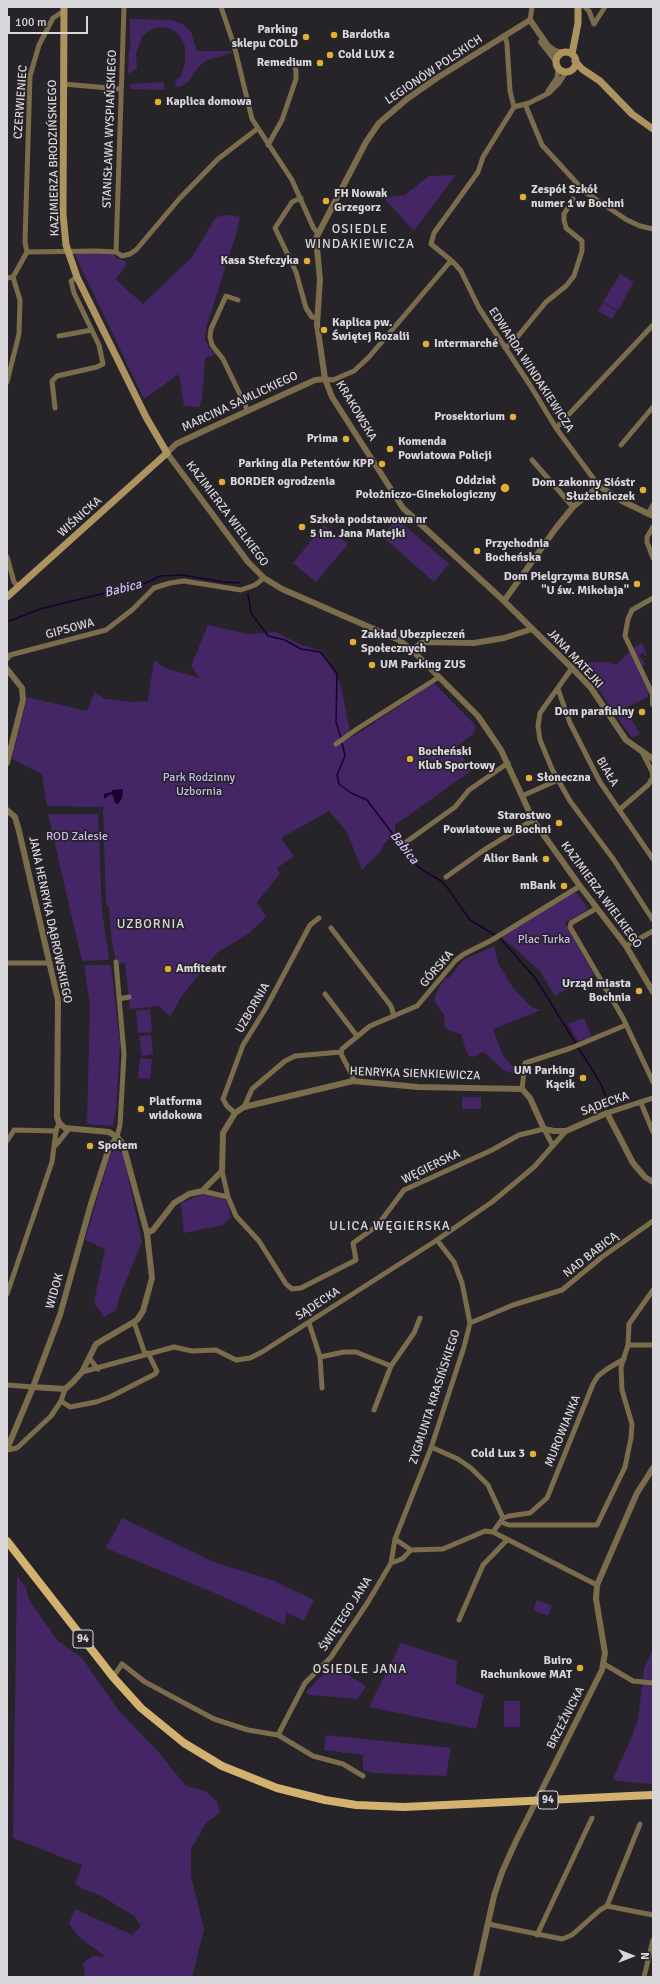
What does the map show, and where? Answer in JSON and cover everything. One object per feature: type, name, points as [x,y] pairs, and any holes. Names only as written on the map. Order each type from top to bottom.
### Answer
[{"type":"main road","name":"KAZIMIERZA BRODZIŃSKIEGO","points":[[64,9],[63,214],[68,251],[77,278],[146,417],[168,453]]},
{"type":"main road","points":[[578,9],[577,34],[568,55],[557,64],[568,71],[580,72],[608,90]]},
{"type":"main road","points":[[568,55],[575,66],[568,71]]},
{"type":"main road","points":[[568,55],[582,69],[600,81],[632,114],[653,129]]},
{"type":"main road","name":"WIŚNICKA","points":[[7,597],[168,453]]},
{"type":"main road","name":"94","points":[[7,1540],[113,1677],[142,1708],[184,1743],[222,1766],[259,1782],[298,1794],[356,1805],[404,1807],[653,1795]]},
{"type":"street","name":"STANISŁAWA WYSPIAŃSKIEGO","points":[[116,252],[120,89],[124,7]]},
{"type":"street","points":[[222,7],[234,45],[252,119],[257,129],[292,180],[313,227],[318,234]]},
{"type":"street","points":[[532,7],[530,20],[538,33],[552,50],[568,55]]},
{"type":"street","points":[[585,7],[589,11],[594,24],[605,7]]},
{"type":"street","name":"CZERWIENIEC","points":[[27,252],[25,242],[30,76],[39,45],[53,18],[64,9]]},
{"type":"street","name":"LEGIONÓW POLSKICH","points":[[318,234],[372,131],[379,123],[407,99],[437,78],[530,20]]},
{"type":"street","points":[[538,33],[543,46],[557,64],[556,82],[541,98]]},
{"type":"street","points":[[505,36],[507,44],[510,91],[514,107],[541,98],[555,88],[568,71]]},
{"type":"street","points":[[268,145],[282,120],[296,79],[296,71],[293,60]]},
{"type":"street","points":[[64,84],[120,89]]},
{"type":"street","points":[[525,104],[542,145],[585,192],[627,220],[640,226],[653,229]]},
{"type":"street","name":"EDWARDA WINDAKIEWICZA","points":[[514,107],[483,157],[478,172],[431,237],[431,244],[453,262],[461,271],[479,308],[530,385],[556,428],[599,486]]},
{"type":"street","points":[[7,382],[19,334],[20,300],[13,277],[27,252],[116,252],[126,256],[136,250],[180,198],[218,159],[257,129]]},
{"type":"street","points":[[301,198],[292,202],[275,228],[296,272],[306,308],[312,317],[317,318]]},
{"type":"street","points":[[505,348],[514,341],[546,302],[566,286],[574,276],[582,251],[582,241],[566,228],[564,220],[564,214],[573,199]]},
{"type":"street","name":"KRAKOWSKA","points":[[318,234],[316,242],[320,280],[317,318],[325,379],[332,397],[403,508],[504,601],[532,629]]},
{"type":"street","points":[[325,379],[333,380],[354,371],[369,357],[449,263],[453,262]]},
{"type":"street","points":[[7,278],[13,277]]},
{"type":"street","points":[[55,408],[52,381],[57,376],[97,367],[103,364],[101,351],[74,293],[71,281],[77,278]]},
{"type":"street","points":[[238,300],[226,296],[211,328],[210,337],[212,344],[223,359],[248,411]]},
{"type":"street","points":[[556,428],[653,325]]},
{"type":"street","points":[[58,336],[92,330]]},
{"type":"street","name":"MARCINA SAMLICKIEGO","points":[[168,453],[176,444],[315,380],[325,379]]},
{"type":"street","points":[[621,445],[653,407]]},
{"type":"street","name":"KAZIMIERZA WIELKIEGO","points":[[168,453],[248,562],[264,578],[282,589],[388,634],[412,650],[484,724],[508,762],[533,820],[580,886],[626,946],[653,992]]},
{"type":"street","points":[[532,460],[573,507]]},
{"type":"street","points":[[504,601],[556,528],[573,507],[599,486],[622,501],[651,515],[653,505]]},
{"type":"street","points":[[653,527],[647,537],[647,542],[653,558]]},
{"type":"street","points":[[7,557],[14,582],[19,587]]},
{"type":"street","name":"GIPSOWA","points":[[7,659],[10,655],[106,630],[132,610],[154,588],[170,583],[184,581],[241,590],[255,585],[264,578]]},
{"type":"street","points":[[653,598],[632,610],[629,614],[625,636],[653,692],[653,704]]},
{"type":"street","name":"JANA MATEJKI","points":[[412,650],[423,642],[474,643],[504,638],[532,629],[591,688],[621,733],[642,752],[653,759]]},
{"type":"street","points":[[572,668],[540,713],[538,726],[544,752],[558,780],[614,860],[653,920]]},
{"type":"street","points":[[7,669],[22,688],[23,700],[7,763]]},
{"type":"street","points":[[337,743],[439,677]]},
{"type":"street","name":"BIAŁA","points":[[558,689],[570,723],[600,782],[653,859]]},
{"type":"street","points":[[619,810],[648,785],[653,777],[652,771],[642,752]]},
{"type":"street","points":[[402,845],[454,807],[469,790],[508,762]]},
{"type":"street","points":[[522,796],[558,780]]},
{"type":"street","name":"JANA HENRYKA DĄBROWSKIEGO","points":[[7,810],[15,817],[19,831],[58,1000],[57,1117],[59,1123],[56,1131],[56,1145],[52,1162],[7,1294]]},
{"type":"street","points":[[446,876],[484,850],[533,820]]},
{"type":"street","name":"GÓRSKA","points":[[342,1052],[342,1049],[370,1026],[417,1006],[456,960],[580,886]]},
{"type":"street","points":[[597,908],[569,926],[626,1025],[653,1082]]},
{"type":"street","name":"UZBORNIA","points":[[235,1112],[227,1106],[223,1099],[243,1045],[266,1008],[310,925],[319,918]]},
{"type":"street","points":[[331,928],[391,1006],[394,1016]]},
{"type":"street","points":[[626,946],[653,930]]},
{"type":"street","points":[[116,962],[124,1054],[120,1125],[117,1137]]},
{"type":"street","points":[[7,963],[50,963]]},
{"type":"street","points":[[325,994],[357,1036]]},
{"type":"street","points":[[119,999],[130,996]]},
{"type":"street","points":[[553,1146],[530,1098],[522,1089],[525,1063],[574,1047],[626,1025]]},
{"type":"street","points":[[244,1107],[252,1089],[294,1056],[342,1052],[353,1081]]},
{"type":"street","name":"HENRYKA SIENKIEWICZA","points":[[235,1112],[244,1107],[353,1081],[418,1086],[522,1089]]},
{"type":"street","name":"SĄDECKA","points":[[82,1372],[98,1369],[174,1347],[192,1351],[216,1350],[231,1358],[242,1360],[262,1352],[437,1240],[518,1182],[566,1131],[607,1113],[653,1098]]},
{"type":"street","points":[[641,1103],[653,1132]]},
{"type":"street","points":[[202,1191],[222,1171],[223,1134],[235,1112]]},
{"type":"street","points":[[607,1113],[633,1163],[645,1177],[653,1182]]},
{"type":"street","points":[[7,1450],[17,1448],[51,1416],[61,1401],[65,1389],[82,1372],[96,1344],[134,1322],[143,1311],[152,1278],[147,1234],[123,1144],[117,1137],[104,1131],[69,1130],[59,1123]]},
{"type":"street","name":"SĄDECKA","points":[[544,1129],[566,1131]]},
{"type":"street","name":"WĘGIERSKA","points":[[222,1171],[228,1197],[236,1216],[245,1228],[259,1241],[286,1284],[292,1289],[301,1288],[356,1260],[353,1243],[377,1226],[404,1190],[492,1150],[519,1135],[544,1129]]},
{"type":"street","points":[[7,1140],[14,1130],[56,1131]]},
{"type":"street","points":[[56,1145],[69,1130]]},
{"type":"street","name":"WIDOK","points":[[7,1450],[34,1387],[60,1315],[88,1214],[107,1153],[117,1137]]},
{"type":"street","points":[[147,1234],[153,1230],[174,1202],[189,1194],[202,1191],[228,1197]]},
{"type":"street","name":"NAD BABICĄ","points":[[470,1323],[513,1305],[562,1290],[602,1257],[653,1221]]},
{"type":"street","name":"ZYGMUNTA KRASIŃSKIEGO","points":[[395,1539],[431,1446],[470,1323],[458,1270],[437,1240]]},
{"type":"street","points":[[431,1446],[471,1468],[488,1485],[502,1520],[509,1525],[597,1525],[625,1467],[631,1438],[632,1424],[620,1378],[628,1345],[628,1324],[653,1290]]},
{"type":"street","points":[[374,1410],[391,1366],[414,1333],[420,1318]]},
{"type":"street","points":[[61,1401],[70,1407],[96,1402],[154,1374],[157,1370],[147,1354],[134,1322]]},
{"type":"street","points":[[309,1323],[320,1357],[322,1388]]},
{"type":"street","points":[[628,1345],[653,1345]]},
{"type":"street","points":[[320,1357],[344,1352],[356,1352],[391,1366]]},
{"type":"street","points":[[89,1358],[98,1369]]},
{"type":"street","name":"MUROWIANKA","points":[[502,1520],[530,1513],[547,1498],[593,1384],[598,1376],[607,1368],[624,1359]]},
{"type":"street","points":[[7,1385],[65,1389]]},
{"type":"street","name":"BRZEŹNICKA","points":[[476,1977],[500,1878],[516,1841],[604,1664],[605,1647],[596,1599],[597,1585],[637,1493],[653,1468]]},
{"type":"street","points":[[493,1532],[502,1520]]},
{"type":"street","points":[[395,1539],[411,1550],[443,1550],[485,1531],[493,1532],[597,1585]]},
{"type":"street","name":"ŚWIĘTEGO JANA","points":[[278,1735],[305,1683],[332,1657],[368,1602],[391,1563],[395,1539]]},
{"type":"street","points":[[459,1620],[483,1565],[507,1540]]},
{"type":"street","name":"ŚWIĘTEGO JANA","points":[[391,1563],[402,1559],[411,1550]]},
{"type":"street","points":[[113,1677],[122,1664],[145,1682],[214,1719],[248,1730],[278,1735],[313,1756],[343,1764],[363,1776]]},
{"type":"street","points":[[604,1664],[633,1681],[653,1683]]},
{"type":"street","points":[[537,1935],[592,1818]]},
{"type":"street","points":[[488,1924],[555,1939],[567,1938],[608,1906],[640,1824]]},
{"type":"street","points":[[608,1906],[653,1915]]},
{"type":"street","points":[[644,1977],[653,1940]]},
{"type":"green space","points":[[130,19],[172,20],[184,25],[191,32],[197,51],[230,51],[232,53],[207,60],[198,67],[189,81],[178,87],[176,86],[175,81],[181,76],[185,62],[185,47],[182,39],[176,32],[168,28],[160,27],[152,29],[142,36],[136,54],[137,68],[128,74],[129,51],[131,47]]},
{"type":"green space","points":[[164,82],[164,90],[131,89],[130,86],[130,84]]},
{"type":"green space","points":[[456,175],[414,231],[384,198],[405,195],[429,176]]},
{"type":"green space","points":[[228,215],[240,217],[237,231],[206,328],[205,339],[208,347],[216,354],[205,358],[202,398],[199,407],[184,406],[179,374],[144,399],[74,253],[114,254],[116,258],[127,262],[115,279],[143,304],[192,257],[216,217]]},
{"type":"green space","points":[[620,274],[634,282],[618,310],[603,302]]},
{"type":"green space","points":[[603,303],[617,311],[612,319],[598,311]]},
{"type":"green space","points":[[397,519],[449,564],[434,582],[382,536]]},
{"type":"green space","points":[[324,525],[348,544],[316,582],[293,563]]},
{"type":"green space","name":"Park Rodzinny Uzbornia","points":[[208,625],[248,634],[276,632],[299,644],[321,651],[341,685],[351,738],[434,683],[476,726],[473,734],[456,747],[472,770],[395,825],[395,833],[384,844],[380,852],[362,870],[347,832],[329,811],[281,838],[294,856],[277,868],[280,874],[257,902],[266,917],[248,934],[218,952],[183,994],[170,1017],[159,1006],[130,1009],[125,963],[116,964],[111,935],[109,907],[106,904],[103,807],[47,806],[42,774],[12,759],[27,697],[87,711],[95,692],[105,699],[133,702],[148,701],[154,660],[165,668],[200,678],[191,666]]},
{"type":"green space","points":[[642,643],[647,655],[645,656],[644,653],[639,655],[646,664],[643,666],[633,648]]},
{"type":"green space","points":[[630,651],[649,690],[648,697],[625,708],[640,734],[632,738],[597,687],[577,668],[592,662],[606,662],[616,665]]},
{"type":"green space","name":"ROD Zalesie","points":[[48,814],[98,814],[102,911],[109,960],[82,961]]},
{"type":"green space","name":"Plac Turka","points":[[576,892],[588,909],[565,923],[594,975],[555,996],[540,971],[502,937],[502,934]]},
{"type":"green space","points":[[494,946],[498,963],[513,988],[531,1007],[541,1010],[493,1029],[503,1056],[518,1072],[517,1075],[503,1070],[485,1053],[481,1052],[474,1057],[469,1056],[461,1034],[448,1030],[445,1027],[444,1015],[434,1000],[438,989],[445,979],[450,977],[463,960]]},
{"type":"green space","points":[[84,965],[111,965],[120,1044],[116,1111],[113,1126],[87,1124],[90,1005]]},
{"type":"green space","points":[[150,1009],[152,1032],[138,1033],[136,1011]]},
{"type":"green space","points":[[584,1018],[592,1037],[578,1041],[568,1024]]},
{"type":"green space","points":[[151,1035],[153,1054],[142,1056],[139,1036]]},
{"type":"green space","points":[[140,1058],[152,1059],[150,1079],[138,1078]]},
{"type":"green space","points":[[462,1097],[481,1097],[481,1109],[462,1109]]},
{"type":"green space","points":[[116,1150],[123,1153],[142,1242],[120,1295],[116,1310],[104,1317],[94,1302],[105,1249],[85,1240],[110,1156],[112,1152]]},
{"type":"green space","points":[[203,1194],[226,1200],[231,1217],[223,1225],[184,1233],[181,1203]]},
{"type":"green space","points":[[122,1518],[216,1563],[272,1580],[314,1600],[304,1621],[286,1612],[285,1625],[217,1594],[106,1548]]},
{"type":"green space","points":[[17,1576],[26,1588],[29,1600],[58,1641],[82,1658],[119,1711],[156,1749],[186,1786],[205,1791],[217,1801],[220,1813],[206,1823],[191,1849],[191,1876],[204,1929],[192,1977],[85,1977],[83,1963],[93,1956],[106,1957],[79,1937],[69,1924],[75,1909],[132,1935],[141,1926],[134,1916],[103,1897],[75,1884],[82,1865],[13,1838]]},
{"type":"green space","points":[[537,1600],[552,1606],[548,1616],[533,1610]]},
{"type":"green space","points":[[401,1643],[457,1661],[456,1684],[484,1695],[476,1729],[369,1707]]},
{"type":"green space","points":[[651,1653],[653,1653],[653,1784],[617,1781],[613,1778],[638,1720],[644,1669]]},
{"type":"green space","points":[[332,1665],[366,1686],[358,1699],[309,1695],[306,1692]]},
{"type":"green space","points":[[504,1701],[520,1701],[520,1727],[504,1727]]},
{"type":"green space","points":[[326,1735],[451,1748],[446,1776],[374,1773],[363,1770],[363,1755],[324,1750]]},
{"type":"shaded area","points":[[123,789],[122,798],[118,804],[115,803],[111,794],[104,799],[104,794],[112,792],[112,790]]},
{"type":"waterway","name":"Babica","points":[[7,622],[40,609],[146,583],[160,576],[182,575],[240,583]]},
{"type":"waterway","name":"Babica","points":[[248,594],[251,613],[268,636],[285,640],[301,649],[320,652],[337,673],[336,722],[341,738]]},
{"type":"waterway","name":"Babica","points":[[342,742],[345,756],[337,775],[339,784],[351,793],[367,800],[418,867],[444,883],[470,920],[495,935]]},
{"type":"waterway","name":"Babica","points":[[499,937],[536,979],[576,1044]]},
{"type":"waterway","name":"Babica","points":[[578,1047],[601,1084],[610,1107]]},
{"type":"place","name":"Bardotka","points":[[334,35]]},
{"type":"place","name":"Parking sklepu COLD","points":[[306,37]]},
{"type":"place","name":"Cold LUX 2","points":[[330,55]]},
{"type":"place","name":"Remedium","points":[[320,63]]},
{"type":"place","name":"Kaplica domowa","points":[[158,102]]},
{"type":"place","name":"Zespół Szkół numer 1 w Bochni","points":[[523,197]]},
{"type":"place","name":"FH Nowak Grzegorz","points":[[326,201]]},
{"type":"place","name":"Kasa Stefczyka","points":[[307,261]]},
{"type":"place","name":"Kaplica pw. Świętej Rozalii","points":[[324,330]]},
{"type":"place","name":"Intermarché","points":[[426,344]]},
{"type":"place","name":"Prosektorium","points":[[513,417]]},
{"type":"place","name":"Prima","points":[[346,439]]},
{"type":"place","name":"Komenda Powiatowa Policji","points":[[390,449]]},
{"type":"place","name":"Parking dla Petentów KPP","points":[[382,464]]},
{"type":"place","name":"BORDER ogrodzenia","points":[[222,482]]},
{"type":"place","name":"Oddział Położniczo-Ginekologiczny","points":[[505,488]]},
{"type":"place","name":"Dom zakonny Sióstr Służebniczek","points":[[643,490]]},
{"type":"place","name":"Szkoła podstawowa nr 5 im. Jana Matejki","points":[[302,527]]},
{"type":"place","name":"Przychodnia Bocheńska","points":[[477,551]]},
{"type":"place","name":"Dom Pielgrzyma BURSA \"U św. Mikołaja\"","points":[[637,584]]},
{"type":"place","name":"Zakład Ubezpieczeń Społecznych","points":[[353,642]]},
{"type":"place","name":"UM Parking ZUS","points":[[372,665]]},
{"type":"place","name":"Dom parafialny","points":[[642,712]]},
{"type":"place","name":"Bocheński Klub Sportowy","points":[[410,759]]},
{"type":"place","name":"Słoneczna","points":[[529,778]]},
{"type":"place","name":"Starostwo Powiatowe w Bochni","points":[[559,823]]},
{"type":"place","name":"Alior Bank","points":[[546,859]]},
{"type":"place","name":"mBank","points":[[564,886]]},
{"type":"place","name":"Amfiteatr","points":[[168,969]]},
{"type":"place","name":"Urząd miasta Bochnia","points":[[639,991]]},
{"type":"place","name":"UM Parking Kącik","points":[[583,1078]]},
{"type":"place","name":"Platforma widokowa","points":[[141,1109]]},
{"type":"place","name":"Społem","points":[[90,1146]]},
{"type":"place","name":"Cold Lux 3","points":[[533,1454]]},
{"type":"place","name":"Buiro Rachunkowe MAT","points":[[580,1668]]},
{"type":"district","name":"OSIEDLE WINDAKIEWICZA","points":[[360,238]]},
{"type":"district","name":"UZBORNIA","points":[[151,925]]},
{"type":"district","name":"ULICA WĘGIERSKA","points":[[390,1227]]},
{"type":"district","name":"OSIEDLE JANA","points":[[360,1670]]}]
